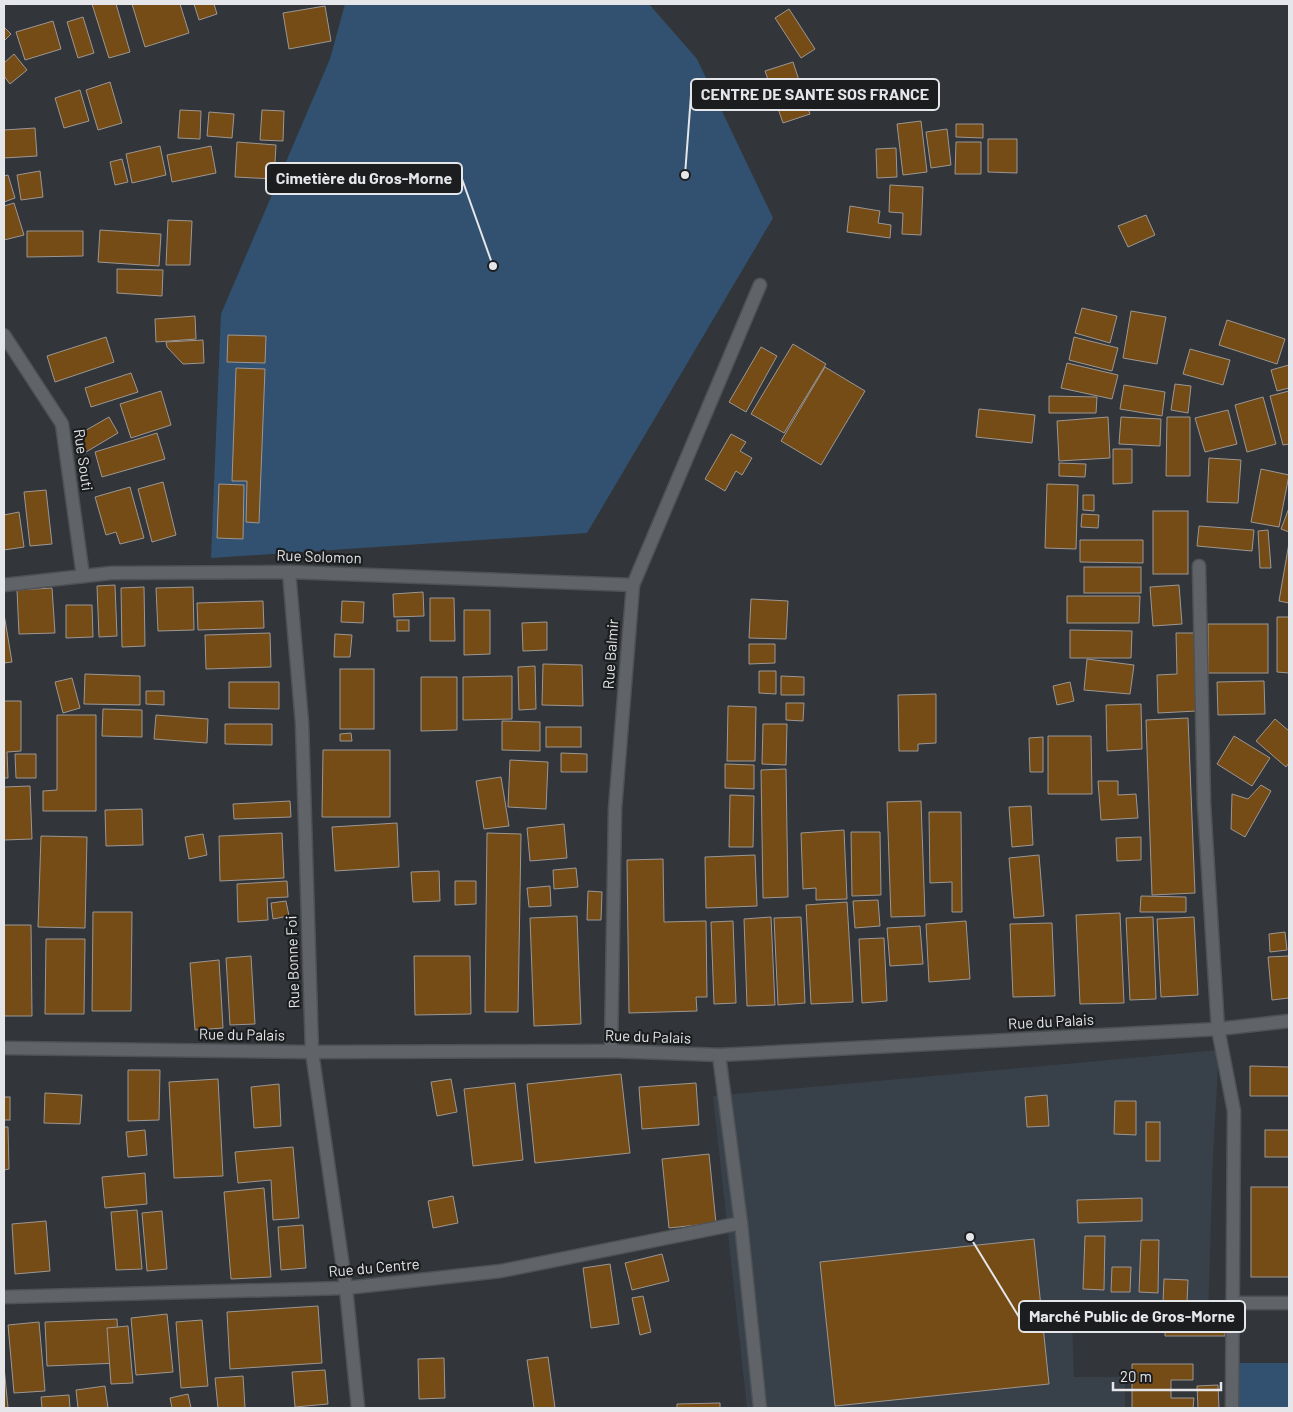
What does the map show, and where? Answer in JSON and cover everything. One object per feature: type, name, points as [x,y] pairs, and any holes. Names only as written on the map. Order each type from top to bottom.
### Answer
[{"type":"street","name":"Rue Balmir","points":[[611,1051],[616,809],[633,586],[760,285]]},
{"type":"street","name":"Rue Souti","points":[[4,335],[62,424],[83,576]]},
{"type":"street","points":[[1199,566],[1204,804],[1218,1029],[1234,1111],[1232,1408]]},
{"type":"street","name":"Rue Solomon","points":[[4,585],[111,573],[289,572],[633,586]]},
{"type":"street","name":"Rue Bonne Foi","points":[[289,572],[302,724],[312,1052],[346,1288],[358,1408]]},
{"type":"street","name":"Rue du Palais","points":[[4,1048],[312,1052],[611,1051],[718,1056],[1218,1029],[1289,1021]]},
{"type":"street","points":[[718,1056],[741,1223],[760,1408]]},
{"type":"street","name":"Rue du Centre","points":[[4,1297],[346,1288],[501,1271],[741,1223]]},
{"type":"street","points":[[1233,1303],[1289,1303]]},
{"type":"shaded area","points":[[345,4],[649,4],[697,59],[773,218],[587,533],[211,558],[221,314],[330,59]]},
{"type":"shaded area","points":[[1219,1050],[1213,1156],[1208,1318],[1072,1319],[1074,1377],[1125,1377],[1125,1408],[747,1408],[713,1096]]},
{"type":"shaded area","points":[[1228,1363],[1289,1363],[1289,1408],[1227,1408]]},
{"type":"building","points":[[92,4],[116,4],[130,52],[109,58]]},
{"type":"building","points":[[132,4],[180,4],[189,33],[145,47]]},
{"type":"building","points":[[194,4],[214,4],[217,14],[199,20]]},
{"type":"building","points":[[325,6],[331,41],[289,49],[283,13]]},
{"type":"building","points":[[789,9],[815,49],[801,58],[775,18]]},
{"type":"building","points":[[83,17],[94,53],[78,58],[67,22]]},
{"type":"building","points":[[53,21],[61,49],[25,60],[16,32]]},
{"type":"building","points":[[4,27],[11,34],[4,41]]},
{"type":"building","points":[[14,54],[27,70],[10,84],[4,76],[4,63]]},
{"type":"building","points":[[793,62],[810,114],[783,123],[765,71]]},
{"type":"building","points":[[110,82],[122,123],[98,130],[86,90]]},
{"type":"building","points":[[80,90],[89,121],[64,128],[55,98]]},
{"type":"building","points":[[180,110],[201,111],[200,139],[178,138]]},
{"type":"building","points":[[262,110],[284,111],[283,141],[260,140]]},
{"type":"building","points":[[209,112],[234,114],[232,138],[207,136]]},
{"type":"building","points":[[921,121],[927,172],[903,175],[897,124]]},
{"type":"building","points":[[956,124],[983,124],[983,138],[956,137]]},
{"type":"building","points":[[35,128],[37,156],[4,158],[4,130]]},
{"type":"building","points":[[947,129],[951,165],[931,168],[926,132]]},
{"type":"building","points":[[988,139],[1017,139],[1017,173],[988,172]]},
{"type":"building","points":[[237,142],[276,145],[274,179],[235,177]]},
{"type":"building","points":[[956,142],[981,142],[981,174],[955,174]]},
{"type":"building","points":[[160,146],[166,175],[132,183],[126,154]]},
{"type":"building","points":[[211,146],[216,173],[172,182],[167,155]]},
{"type":"building","points":[[896,148],[897,177],[877,178],[876,149]]},
{"type":"building","points":[[122,159],[128,182],[115,185],[110,162]]},
{"type":"building","points":[[40,171],[43,197],[21,200],[17,175]]},
{"type":"building","points":[[8,175],[15,198],[4,202],[4,176]]},
{"type":"building","points":[[890,185],[923,187],[921,235],[902,234],[903,213],[889,212]]},
{"type":"building","points":[[14,203],[24,235],[4,240],[4,206]]},
{"type":"building","points":[[850,206],[880,211],[878,223],[891,225],[890,238],[847,232]]},
{"type":"building","points":[[1146,215],[1155,235],[1128,247],[1118,226]]},
{"type":"building","points":[[168,220],[192,221],[190,265],[166,265]]},
{"type":"building","points":[[100,230],[161,234],[159,266],[98,262]]},
{"type":"building","points":[[27,231],[83,231],[83,256],[27,257]]},
{"type":"building","points":[[117,269],[163,270],[162,296],[117,293]]},
{"type":"building","points":[[1082,308],[1117,316],[1110,343],[1075,333]]},
{"type":"building","points":[[1131,311],[1166,317],[1157,364],[1123,358]]},
{"type":"building","points":[[195,316],[196,339],[156,342],[155,319]]},
{"type":"building","points":[[1227,320],[1285,339],[1277,364],[1219,345]]},
{"type":"building","points":[[228,335],[266,336],[265,363],[227,362]]},
{"type":"building","points":[[106,337],[114,362],[55,382],[47,356]]},
{"type":"building","points":[[1074,337],[1118,348],[1112,371],[1069,360]]},
{"type":"building","points":[[203,340],[204,363],[183,364],[167,347],[166,342]]},
{"type":"building","points":[[793,344],[826,364],[784,433],[751,414]]},
{"type":"building","points":[[761,347],[777,356],[746,412],[729,402]]},
{"type":"building","points":[[1190,349],[1230,360],[1223,385],[1183,374]]},
{"type":"building","points":[[1067,363],[1118,375],[1112,399],[1061,388]]},
{"type":"building","points":[[1289,365],[1289,388],[1277,391],[1271,370]]},
{"type":"building","points":[[825,367],[865,391],[821,465],[781,441]]},
{"type":"building","points":[[236,368],[265,369],[259,523],[246,522],[247,481],[232,481]]},
{"type":"building","points":[[131,373],[138,392],[91,407],[85,388]]},
{"type":"building","points":[[1175,384],[1191,386],[1188,413],[1171,410]]},
{"type":"building","points":[[1124,385],[1165,392],[1162,416],[1120,409]]},
{"type":"building","points":[[161,391],[171,425],[131,438],[120,404]]},
{"type":"building","points":[[1289,391],[1289,444],[1283,445],[1270,396]]},
{"type":"building","points":[[1049,396],[1097,397],[1096,413],[1049,413]]},
{"type":"building","points":[[1263,397],[1276,444],[1247,452],[1235,405]]},
{"type":"building","points":[[979,409],[1035,415],[1032,443],[976,437]]},
{"type":"building","points":[[1228,410],[1237,444],[1205,452],[1195,418]]},
{"type":"building","points":[[109,417],[118,433],[86,452],[76,436]]},
{"type":"building","points":[[1108,417],[1110,458],[1059,461],[1057,421]]},
{"type":"building","points":[[1121,417],[1161,419],[1160,446],[1119,444]]},
{"type":"building","points":[[1167,417],[1190,417],[1190,476],[1166,476]]},
{"type":"building","points":[[157,433],[165,459],[102,477],[95,452]]},
{"type":"building","points":[[731,434],[746,442],[740,451],[752,458],[742,475],[736,471],[725,491],[705,479]]},
{"type":"building","points":[[1113,449],[1132,449],[1132,483],[1113,484]]},
{"type":"building","points":[[1209,458],[1241,460],[1238,503],[1207,502]]},
{"type":"building","points":[[1059,463],[1086,464],[1085,477],[1059,476]]},
{"type":"building","points":[[1261,469],[1289,475],[1279,527],[1251,522]]},
{"type":"building","points":[[163,482],[176,535],[152,542],[138,489]]},
{"type":"building","points":[[219,484],[244,485],[243,539],[217,538]]},
{"type":"building","points":[[1047,484],[1078,485],[1076,549],[1045,548]]},
{"type":"building","points":[[130,487],[144,538],[120,544],[116,532],[106,535],[95,497]]},
{"type":"building","points":[[46,490],[52,544],[30,546],[24,492]]},
{"type":"building","points":[[1083,495],[1094,495],[1094,511],[1083,510]]},
{"type":"building","points":[[1289,508],[1289,532],[1281,529]]},
{"type":"building","points":[[1153,511],[1188,511],[1188,574],[1153,574]]},
{"type":"building","points":[[19,512],[24,547],[4,550],[4,515]]},
{"type":"building","points":[[1082,514],[1099,515],[1098,528],[1081,527]]},
{"type":"building","points":[[1199,526],[1254,530],[1252,551],[1197,546]]},
{"type":"building","points":[[1268,530],[1271,568],[1260,568],[1258,531]]},
{"type":"building","points":[[1080,540],[1143,540],[1143,563],[1080,562]]},
{"type":"building","points":[[1289,543],[1289,603],[1279,601]]},
{"type":"building","points":[[1084,567],[1141,567],[1141,593],[1084,593]]},
{"type":"building","points":[[115,585],[117,636],[99,637],[97,586]]},
{"type":"building","points":[[1179,585],[1182,624],[1153,626],[1150,587]]},
{"type":"building","points":[[144,587],[145,646],[122,647],[121,588]]},
{"type":"building","points":[[193,587],[194,630],[158,631],[156,588]]},
{"type":"building","points":[[52,588],[55,633],[19,634],[17,590]]},
{"type":"building","points":[[423,592],[424,616],[394,617],[393,594]]},
{"type":"building","points":[[1067,596],[1140,596],[1139,623],[1067,623]]},
{"type":"building","points":[[430,598],[454,598],[455,641],[430,641]]},
{"type":"building","points":[[751,599],[788,601],[786,639],[749,638]]},
{"type":"building","points":[[263,601],[264,628],[198,630],[197,603]]},
{"type":"building","points":[[342,601],[364,602],[363,623],[341,622]]},
{"type":"building","points":[[66,605],[92,605],[93,637],[66,638]]},
{"type":"building","points":[[464,610],[490,610],[490,654],[464,655]]},
{"type":"building","points":[[4,614],[12,662],[4,663]]},
{"type":"building","points":[[1277,617],[1289,617],[1289,673],[1277,672]]},
{"type":"building","points":[[397,620],[409,620],[409,631],[397,631]]},
{"type":"building","points":[[547,622],[547,650],[523,651],[522,623]]},
{"type":"building","points":[[1208,624],[1268,624],[1268,673],[1208,673]]},
{"type":"building","points":[[1070,630],[1132,631],[1131,658],[1070,658]]},
{"type":"building","points":[[270,633],[271,667],[206,669],[205,635]]},
{"type":"building","points":[[1176,633],[1195,633],[1197,711],[1158,713],[1157,675],[1177,674]]},
{"type":"building","points":[[335,634],[352,635],[350,657],[334,657]]},
{"type":"building","points":[[749,644],[775,644],[775,663],[749,664]]},
{"type":"building","points":[[1087,659],[1134,665],[1130,694],[1084,690]]},
{"type":"building","points":[[543,664],[582,665],[583,706],[542,705]]},
{"type":"building","points":[[535,666],[536,709],[519,710],[518,667]]},
{"type":"building","points":[[340,669],[374,669],[374,729],[340,729]]},
{"type":"building","points":[[759,671],[776,671],[776,694],[759,693]]},
{"type":"building","points":[[85,674],[140,676],[140,705],[84,704]]},
{"type":"building","points":[[512,676],[512,719],[463,720],[463,677]]},
{"type":"building","points":[[781,676],[804,677],[804,695],[781,695]]},
{"type":"building","points":[[421,677],[457,677],[457,730],[421,731]]},
{"type":"building","points":[[72,678],[80,708],[63,713],[55,682]]},
{"type":"building","points":[[1264,681],[1265,714],[1218,715],[1217,682]]},
{"type":"building","points":[[229,682],[279,682],[279,709],[229,708]]},
{"type":"building","points":[[1070,682],[1074,701],[1057,705],[1053,686]]},
{"type":"building","points":[[146,691],[164,691],[164,705],[146,704]]},
{"type":"building","points":[[936,694],[936,743],[918,744],[918,751],[899,751],[898,695]]},
{"type":"building","points":[[4,701],[21,701],[21,751],[7,752],[8,778],[4,778]]},
{"type":"building","points":[[786,703],[804,703],[803,721],[786,720]]},
{"type":"building","points":[[1141,704],[1142,749],[1107,751],[1106,705]]},
{"type":"building","points":[[728,706],[756,707],[755,761],[727,761]]},
{"type":"building","points":[[103,709],[142,710],[142,737],[102,736]]},
{"type":"building","points":[[57,715],[96,715],[96,811],[43,811],[43,791],[57,790]]},
{"type":"building","points":[[156,715],[208,719],[207,743],[154,739]]},
{"type":"building","points":[[1188,718],[1195,893],[1152,895],[1146,720]]},
{"type":"building","points":[[1275,719],[1289,731],[1289,763],[1286,767],[1256,741]]},
{"type":"building","points":[[502,721],[540,722],[540,751],[502,750]]},
{"type":"building","points":[[225,724],[272,724],[272,745],[225,744]]},
{"type":"building","points":[[763,724],[787,724],[786,765],[762,764]]},
{"type":"building","points":[[546,727],[581,727],[581,747],[546,747]]},
{"type":"building","points":[[351,733],[352,741],[340,741],[340,734]]},
{"type":"building","points":[[1048,736],[1091,736],[1092,794],[1048,794]]},
{"type":"building","points":[[1234,736],[1270,758],[1252,786],[1217,764]]},
{"type":"building","points":[[1043,737],[1043,772],[1030,772],[1029,738]]},
{"type":"building","points":[[323,750],[390,750],[390,817],[322,817]]},
{"type":"building","points":[[561,753],[587,754],[587,772],[561,772]]},
{"type":"building","points":[[15,754],[36,754],[36,778],[16,778]]},
{"type":"building","points":[[510,760],[548,762],[546,809],[508,807]]},
{"type":"building","points":[[725,764],[754,765],[754,789],[725,788]]},
{"type":"building","points":[[786,769],[788,897],[763,898],[761,770]]},
{"type":"building","points":[[501,777],[509,826],[484,829],[476,781]]},
{"type":"building","points":[[1098,781],[1118,781],[1118,795],[1136,794],[1138,818],[1101,820]]},
{"type":"building","points":[[1261,785],[1271,791],[1245,837],[1231,829],[1232,794],[1248,799]]},
{"type":"building","points":[[30,786],[32,839],[4,840],[4,787]]},
{"type":"building","points":[[730,795],[754,796],[753,847],[729,847]]},
{"type":"building","points":[[290,801],[291,817],[234,819],[233,804]]},
{"type":"building","points":[[921,801],[925,916],[891,917],[887,802]]},
{"type":"building","points":[[1031,806],[1033,845],[1012,847],[1009,807]]},
{"type":"building","points":[[142,809],[143,845],[106,846],[105,810]]},
{"type":"building","points":[[929,812],[961,812],[962,912],[952,912],[952,882],[930,883]]},
{"type":"building","points":[[397,823],[399,867],[335,871],[332,827]]},
{"type":"building","points":[[564,824],[567,858],[530,861],[527,828]]},
{"type":"building","points":[[844,830],[847,899],[816,900],[816,888],[803,889],[801,833]]},
{"type":"building","points":[[851,832],[880,832],[881,895],[852,896]]},
{"type":"building","points":[[282,833],[284,878],[220,881],[219,836]]},
{"type":"building","points":[[487,833],[521,834],[518,1012],[485,1012]]},
{"type":"building","points":[[203,834],[207,855],[189,859],[185,837]]},
{"type":"building","points":[[41,836],[87,837],[85,928],[38,927]]},
{"type":"building","points":[[1141,837],[1141,860],[1117,861],[1116,838]]},
{"type":"building","points":[[755,855],[757,906],[706,908],[705,857]]},
{"type":"building","points":[[1039,855],[1044,916],[1014,918],[1009,858]]},
{"type":"building","points":[[663,859],[664,922],[706,921],[707,997],[696,997],[697,1011],[629,1013],[627,860]]},
{"type":"building","points":[[576,868],[578,887],[554,889],[553,870]]},
{"type":"building","points":[[439,871],[440,901],[413,902],[411,872]]},
{"type":"building","points":[[287,881],[288,897],[267,898],[268,920],[238,922],[237,884]]},
{"type":"building","points":[[455,881],[476,881],[476,904],[455,905]]},
{"type":"building","points":[[550,886],[551,906],[529,907],[527,888]]},
{"type":"building","points":[[588,891],[602,892],[601,920],[587,920]]},
{"type":"building","points":[[1141,896],[1186,897],[1186,912],[1140,912]]},
{"type":"building","points":[[878,900],[880,926],[855,928],[853,901]]},
{"type":"building","points":[[286,901],[289,916],[273,919],[271,903]]},
{"type":"building","points":[[847,902],[853,1002],[811,1004],[806,905]]},
{"type":"building","points":[[93,912],[132,912],[131,1011],[92,1011]]},
{"type":"building","points":[[1120,913],[1124,1003],[1080,1004],[1076,915]]},
{"type":"building","points":[[577,916],[581,1024],[534,1026],[530,918]]},
{"type":"building","points":[[771,917],[775,1005],[747,1006],[744,919]]},
{"type":"building","points":[[801,917],[805,1003],[778,1005],[774,918]]},
{"type":"building","points":[[1153,917],[1156,999],[1130,1000],[1126,918]]},
{"type":"building","points":[[1194,917],[1198,995],[1161,997],[1157,919]]},
{"type":"building","points":[[733,921],[736,1003],[714,1004],[711,922]]},
{"type":"building","points":[[966,921],[970,979],[929,982],[926,924]]},
{"type":"building","points":[[1052,923],[1055,996],[1013,997],[1010,924]]},
{"type":"building","points":[[4,925],[31,925],[32,1016],[4,1016]]},
{"type":"building","points":[[920,926],[923,964],[890,966],[887,928]]},
{"type":"building","points":[[1285,932],[1287,950],[1270,952],[1269,934]]},
{"type":"building","points":[[884,938],[887,1001],[862,1003],[859,939]]},
{"type":"building","points":[[46,939],[85,939],[84,1014],[45,1014]]},
{"type":"building","points":[[251,956],[255,1024],[230,1025],[226,958]]},
{"type":"building","points":[[414,956],[470,956],[471,1014],[415,1015]]},
{"type":"building","points":[[1289,956],[1289,998],[1272,1000],[1268,957]]},
{"type":"building","points":[[219,960],[223,1028],[195,1030],[190,963]]},
{"type":"building","points":[[1250,1066],[1289,1067],[1289,1096],[1250,1096]]},
{"type":"building","points":[[128,1070],[160,1070],[159,1120],[128,1121]]},
{"type":"building","points":[[621,1074],[630,1153],[535,1163],[527,1084]]},
{"type":"building","points":[[218,1079],[223,1176],[174,1178],[169,1082]]},
{"type":"building","points":[[451,1079],[457,1112],[437,1116],[431,1082]]},
{"type":"building","points":[[515,1083],[523,1160],[473,1166],[464,1089]]},
{"type":"building","points":[[696,1083],[699,1125],[642,1129],[639,1087]]},
{"type":"building","points":[[279,1084],[281,1126],[254,1128],[251,1087]]},
{"type":"building","points":[[45,1093],[82,1095],[80,1124],[44,1123]]},
{"type":"building","points":[[1047,1095],[1049,1126],[1027,1127],[1025,1097]]},
{"type":"building","points":[[4,1097],[10,1097],[10,1120],[4,1120]]},
{"type":"building","points":[[1115,1101],[1136,1101],[1136,1135],[1114,1134]]},
{"type":"building","points":[[1146,1122],[1160,1122],[1160,1161],[1146,1161]]},
{"type":"building","points":[[4,1127],[8,1127],[9,1169],[4,1170]]},
{"type":"building","points":[[145,1130],[147,1155],[128,1157],[126,1132]]},
{"type":"building","points":[[1265,1130],[1289,1130],[1289,1157],[1265,1157]]},
{"type":"building","points":[[293,1147],[299,1218],[273,1220],[271,1180],[238,1183],[235,1152]]},
{"type":"building","points":[[709,1154],[716,1223],[669,1228],[662,1159]]},
{"type":"building","points":[[145,1173],[147,1204],[105,1208],[102,1177]]},
{"type":"building","points":[[1251,1187],[1289,1187],[1289,1277],[1251,1277]]},
{"type":"building","points":[[264,1188],[271,1277],[231,1279],[224,1192]]},
{"type":"building","points":[[453,1196],[458,1223],[433,1228],[428,1201]]},
{"type":"building","points":[[1142,1198],[1142,1221],[1078,1223],[1077,1200]]},
{"type":"building","points":[[137,1210],[142,1269],[116,1270],[111,1212]]},
{"type":"building","points":[[162,1211],[167,1269],[147,1271],[142,1213]]},
{"type":"building","points":[[46,1221],[50,1271],[15,1274],[12,1224]]},
{"type":"building","points":[[303,1225],[306,1268],[281,1270],[278,1227]]},
{"type":"building","points":[[1085,1236],[1105,1236],[1104,1290],[1083,1289]]},
{"type":"building","points":[[1034,1239],[1049,1384],[835,1406],[820,1262]]},
{"type":"building","points":[[1141,1240],[1159,1240],[1158,1293],[1139,1292]]},
{"type":"building","points":[[662,1254],[669,1281],[632,1290],[625,1263]]},
{"type":"building","points":[[610,1264],[619,1324],[591,1328],[583,1268]]},
{"type":"building","points":[[1112,1267],[1131,1267],[1130,1292],[1111,1292]]},
{"type":"building","points":[[1164,1279],[1188,1280],[1187,1303],[1163,1302]]},
{"type":"building","points":[[643,1296],[651,1332],[640,1335],[632,1298]]},
{"type":"building","points":[[318,1306],[322,1363],[230,1369],[227,1312]]},
{"type":"building","points":[[167,1314],[173,1372],[136,1375],[131,1318]]},
{"type":"building","points":[[117,1319],[119,1363],[47,1366],[45,1322]]},
{"type":"building","points":[[202,1320],[208,1386],[181,1388],[176,1322]]},
{"type":"building","points":[[1165,1320],[1225,1321],[1225,1336],[1165,1336]]},
{"type":"building","points":[[39,1322],[45,1391],[14,1393],[8,1325]]},
{"type":"building","points":[[128,1326],[133,1383],[111,1384],[107,1328]]},
{"type":"building","points":[[548,1357],[555,1408],[534,1408],[527,1360]]},
{"type":"building","points":[[444,1358],[445,1398],[419,1399],[418,1359]]},
{"type":"building","points":[[1132,1364],[1193,1364],[1193,1380],[1171,1380],[1171,1398],[1194,1398],[1193,1408],[1132,1408]]},
{"type":"building","points":[[4,1367],[8,1408],[4,1408]]},
{"type":"building","points":[[325,1370],[328,1404],[295,1407],[292,1372]]},
{"type":"building","points":[[243,1376],[245,1408],[218,1408],[215,1378]]},
{"type":"building","points":[[1218,1385],[1219,1408],[1198,1408],[1197,1386]]},
{"type":"building","points":[[105,1386],[108,1408],[78,1408],[76,1390]]},
{"type":"building","points":[[188,1394],[191,1408],[172,1408],[170,1398]]},
{"type":"building","points":[[69,1395],[70,1408],[42,1408],[41,1397]]},
{"type":"building","points":[[720,1403],[720,1408],[677,1408],[677,1404]]},
{"type":"place","name":"CENTRE DE SANTE SOS FRANCE","points":[[685,175]]},
{"type":"place","name":"Cimetière du Gros-Morne","points":[[493,266]]},
{"type":"place","name":"Marché Public de Gros-Morne","points":[[970,1237]]}]
